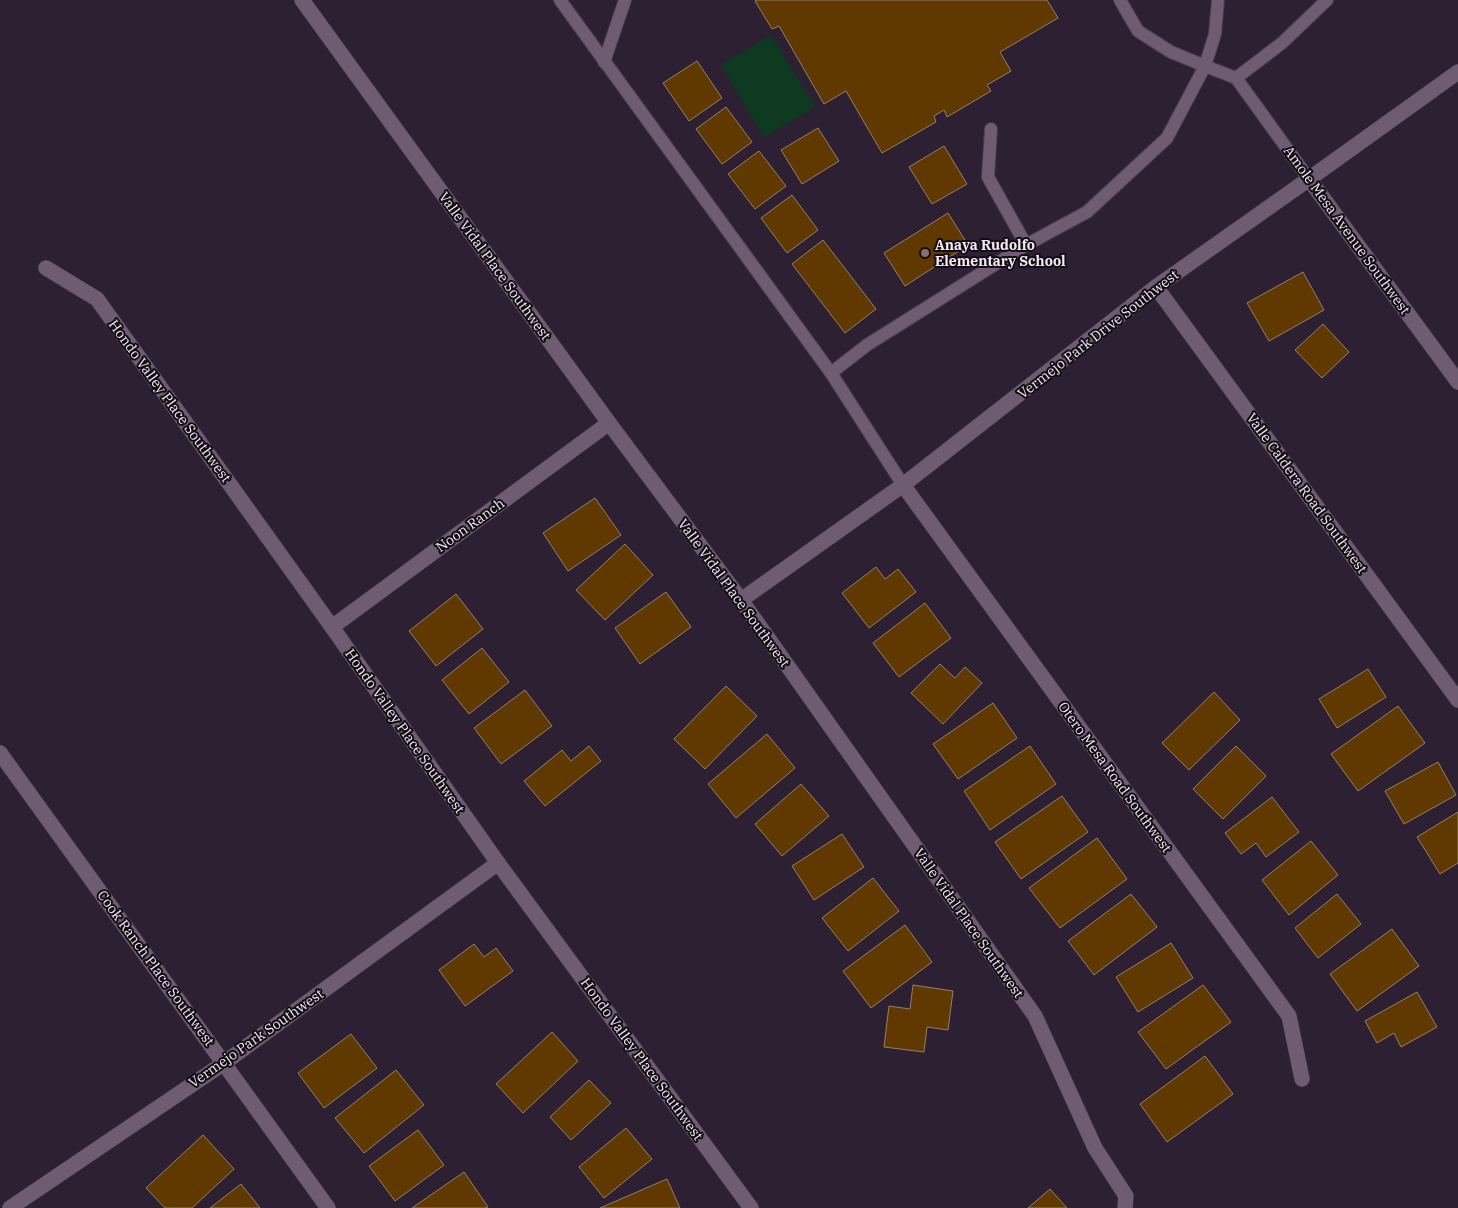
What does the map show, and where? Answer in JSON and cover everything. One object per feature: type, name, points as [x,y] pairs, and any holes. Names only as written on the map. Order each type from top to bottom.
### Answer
[{"type":"street","name":"Valle Vidal Place Southwest","points":[[302,0],[609,423],[741,600],[1035,1016],[1095,1148],[1126,1196],[1126,1208]]},
{"type":"street","name":"Vermejo Park Drive Southwest","points":[[741,600],[903,485],[1156,287],[1309,180],[1458,72]]},
{"type":"street","name":"Amole Mesa Avenue Southwest","points":[[1309,180],[1458,382]]},
{"type":"street","name":"Hondo Valley Place Southwest","points":[[46,268],[97,300],[332,627],[498,863],[751,1208]]},
{"type":"street","name":"Valle Caldera Road Southwest","points":[[1156,287],[1458,700]]},
{"type":"street","name":"Noon Ranch","points":[[332,627],[609,423]]},
{"type":"street","name":"Otero Mesa Road Southwest","points":[[903,485],[1289,1016],[1302,1079]]},
{"type":"street","name":"Cook Ranch Place Southwest","points":[[0,753],[328,1208]]},
{"type":"street","name":"Vermejo Park Southwest","points":[[10,1208],[224,1063],[498,863]]},
{"type":"lane","points":[[560,0],[831,373],[903,485]]},
{"type":"lane","points":[[604,62],[625,0]]},
{"type":"lane","points":[[1120,0],[1138,31],[1170,52],[1236,78],[1282,43],[1327,0]]},
{"type":"lane","points":[[831,373],[867,345],[1026,245],[1087,212],[1167,138],[1205,66],[1215,34],[1218,0]]},
{"type":"lane","name":"Amole Mesa Avenue Southwest","points":[[1236,78],[1309,180]]},
{"type":"lane","points":[[991,129],[988,176],[1026,245]]},
{"type":"green space","points":[[771,35],[815,107],[764,137],[721,65]]},
{"type":"building","points":[[756,0],[1047,0],[1058,18],[1000,52],[1011,71],[987,85],[991,91],[947,117],[944,110],[934,116],[936,122],[882,153],[846,91],[824,104],[779,26],[772,29]]},
{"type":"building","points":[[697,61],[722,98],[689,121],[663,83]]},
{"type":"building","points":[[726,107],[752,142],[722,164],[696,129]]},
{"type":"building","points":[[818,128],[839,161],[802,184],[781,150]]},
{"type":"building","points":[[944,146],[967,184],[932,204],[909,167]]},
{"type":"building","points":[[759,151],[786,186],[755,209],[728,174]]},
{"type":"building","points":[[792,195],[818,230],[787,253],[761,218]]},
{"type":"building","points":[[948,213],[968,245],[905,286],[884,253]]},
{"type":"building","points":[[823,240],[876,309],[845,333],[792,264]]},
{"type":"building","points":[[1303,272],[1324,310],[1269,341],[1247,303]]},
{"type":"building","points":[[1323,324],[1349,352],[1322,378],[1295,350]]},
{"type":"building","points":[[595,498],[621,535],[568,571],[543,533]]},
{"type":"building","points":[[625,544],[653,575],[605,620],[576,590]]},
{"type":"building","points":[[876,567],[885,579],[898,569],[916,592],[869,628],[842,593]]},
{"type":"building","points":[[666,592],[691,627],[640,664],[615,628]]},
{"type":"building","points":[[456,594],[483,629],[436,666],[409,631]]},
{"type":"building","points":[[925,603],[951,638],[899,677],[873,643]]},
{"type":"building","points":[[482,648],[509,682],[469,714],[442,680]]},
{"type":"building","points":[[940,664],[955,678],[965,667],[982,683],[943,724],[911,693]]},
{"type":"building","points":[[1368,669],[1386,697],[1337,728],[1319,699]]},
{"type":"building","points":[[726,686],[757,716],[705,769],[674,739]]},
{"type":"building","points":[[525,690],[552,726],[501,764],[474,728]]},
{"type":"building","points":[[1214,692],[1240,720],[1189,770],[1162,743]]},
{"type":"building","points":[[993,703],[1017,738],[958,779],[933,744]]},
{"type":"building","points":[[1398,706],[1425,743],[1358,791],[1331,754]]},
{"type":"building","points":[[767,734],[795,768],[736,818],[708,784]]},
{"type":"building","points":[[589,746],[601,761],[545,806],[524,781],[562,750],[571,761]]},
{"type":"building","points":[[1030,746],[1056,784],[990,830],[964,791]]},
{"type":"building","points":[[1236,746],[1266,776],[1223,819],[1193,789]]},
{"type":"building","points":[[1438,762],[1456,795],[1404,824],[1385,791]]},
{"type":"building","points":[[801,784],[829,816],[782,856],[755,824]]},
{"type":"building","points":[[1062,796],[1088,832],[1021,879],[995,842]]},
{"type":"building","points":[[1272,797],[1299,832],[1266,857],[1256,843],[1241,854],[1225,833]]},
{"type":"building","points":[[1458,812],[1458,863],[1440,874],[1417,837]]},
{"type":"building","points":[[842,834],[864,867],[814,900],[792,866]]},
{"type":"building","points":[[1097,838],[1127,879],[1060,928],[1029,888]]},
{"type":"building","points":[[1311,841],[1338,875],[1289,915],[1262,880]]},
{"type":"building","points":[[873,878],[899,911],[848,951],[822,918]]},
{"type":"building","points":[[1131,894],[1157,927],[1094,975],[1068,941]]},
{"type":"building","points":[[1337,894],[1361,924],[1318,958],[1295,928]]},
{"type":"building","points":[[905,925],[932,962],[871,1008],[843,971]]},
{"type":"building","points":[[1392,929],[1419,966],[1357,1011],[1330,974]]},
{"type":"building","points":[[1171,943],[1193,978],[1138,1012],[1116,977]]},
{"type":"building","points":[[474,944],[484,957],[496,948],[513,971],[465,1006],[439,970]]},
{"type":"building","points":[[913,985],[953,991],[948,1030],[927,1027],[924,1052],[884,1047],[889,1006],[910,1009]]},
{"type":"building","points":[[1203,985],[1231,1022],[1166,1069],[1138,1032]]},
{"type":"building","points":[[1417,992],[1437,1027],[1401,1047],[1394,1033],[1377,1043],[1365,1021]]},
{"type":"building","points":[[552,1032],[578,1061],[523,1113],[496,1084]]},
{"type":"building","points":[[351,1034],[377,1068],[324,1108],[298,1073]]},
{"type":"building","points":[[1205,1056],[1233,1094],[1167,1142],[1140,1104]]},
{"type":"building","points":[[396,1070],[424,1105],[364,1153],[335,1118]]},
{"type":"building","points":[[589,1080],[611,1103],[571,1140],[550,1117]]},
{"type":"building","points":[[626,1128],[652,1159],[604,1198],[579,1167]]},
{"type":"building","points":[[418,1130],[444,1165],[395,1201],[369,1166]]},
{"type":"building","points":[[203,1135],[234,1169],[192,1208],[165,1208],[146,1188]]},
{"type":"building","points":[[464,1172],[488,1207],[412,1208]]},
{"type":"building","points":[[667,1179],[680,1208],[600,1208]]},
{"type":"building","points":[[241,1184],[260,1208],[210,1208]]},
{"type":"building","points":[[1050,1189],[1067,1208],[1028,1208]]},
{"type":"place","name":"Anaya Rudolfo Elementary School","points":[[925,253]]}]
